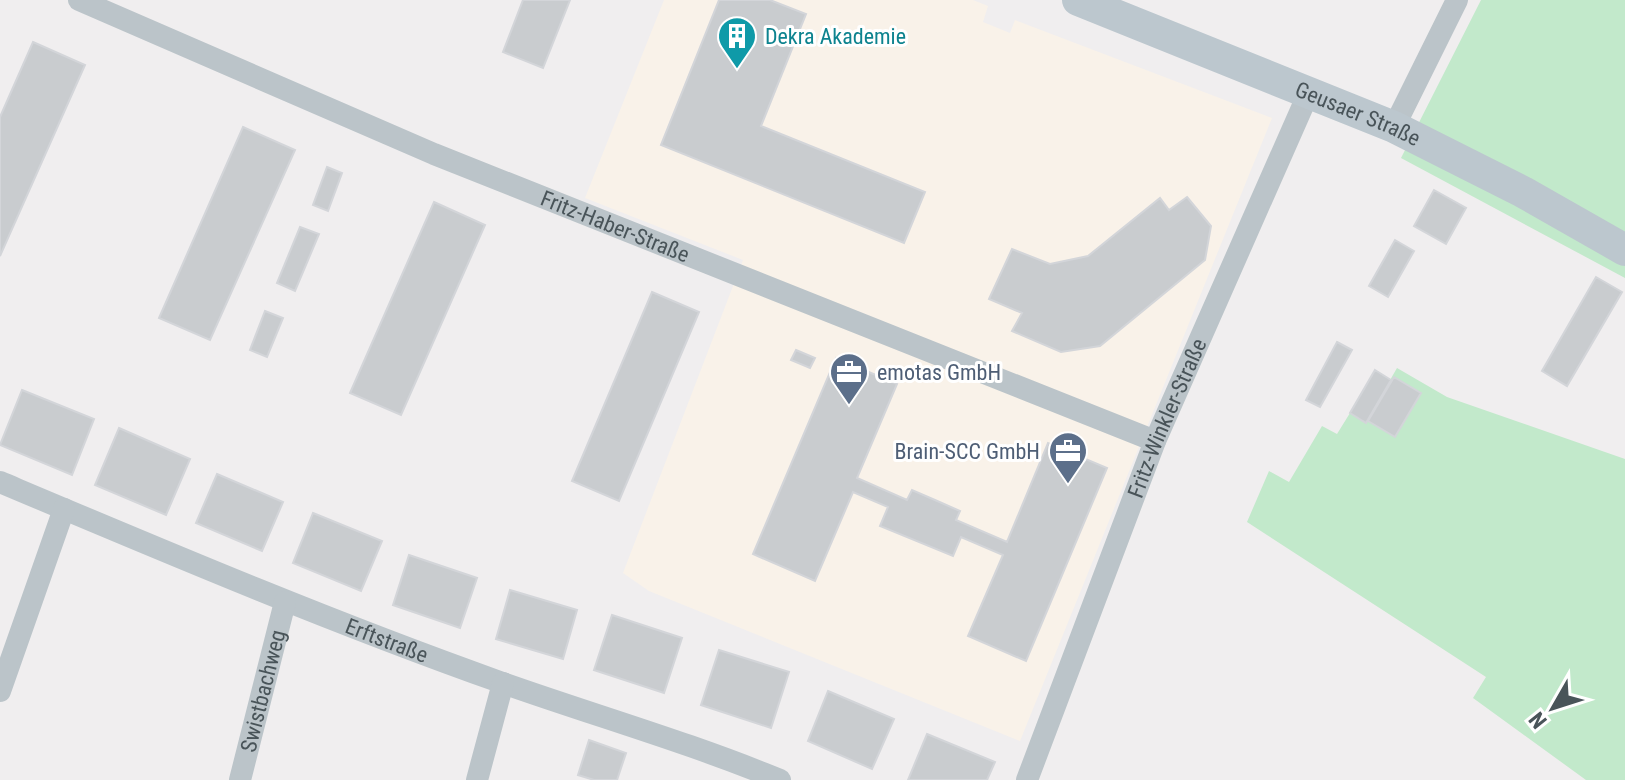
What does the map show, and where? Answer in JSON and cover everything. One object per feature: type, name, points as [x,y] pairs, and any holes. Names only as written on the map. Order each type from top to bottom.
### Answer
[{"type":"street","name":"Fritz-Haber-Straße","points":[[79,0],[434,154],[1155,441]]},
{"type":"street","name":"Geusaer Straße","points":[[1078,0],[1394,127],[1523,192],[1625,250]]},
{"type":"street","points":[[1394,127],[1457,0]]},
{"type":"street","name":"Fritz-Winkler-Straße","points":[[1027,780],[1155,441],[1309,92]]},
{"type":"street","name":"Erftstraße","points":[[0,482],[285,602],[744,773],[780,780]]},
{"type":"street","points":[[0,691],[64,509]]},
{"type":"street","name":"Swistbachweg","points":[[240,780],[285,602]]},
{"type":"street","points":[[477,780],[503,683]]},
{"type":"shaded area","points":[[664,0],[973,0],[988,6],[983,22],[1010,33],[1015,20],[1272,118],[1020,741],[649,591],[623,573],[743,260],[585,198]]},
{"type":"green space","points":[[1481,0],[1625,0],[1625,278],[1401,158]]},
{"type":"green space","points":[[1397,368],[1447,397],[1625,459],[1625,780],[1586,780],[1473,698],[1486,677],[1247,522],[1269,471],[1289,482],[1322,426],[1337,434],[1350,413],[1366,422]]},
{"type":"building","points":[[523,0],[570,0],[543,68],[503,52]]},
{"type":"building","name":"Dekra Akademie","points":[[719,0],[770,0],[806,14],[761,126],[925,192],[904,243],[661,145]]},
{"type":"building","points":[[33,42],[85,65],[0,256],[0,117]]},
{"type":"building","points":[[243,127],[295,150],[210,340],[159,318]]},
{"type":"building","points":[[327,167],[342,173],[328,211],[313,205]]},
{"type":"building","points":[[1434,190],[1466,208],[1446,244],[1414,226]]},
{"type":"building","points":[[1187,197],[1211,226],[1205,260],[1100,346],[1061,352],[1012,331],[1022,313],[989,299],[1012,249],[1050,264],[1088,256],[1160,198],[1169,210]]},
{"type":"building","points":[[434,202],[485,225],[401,415],[350,393]]},
{"type":"building","points":[[300,227],[319,234],[295,291],[277,283]]},
{"type":"building","points":[[1395,240],[1414,251],[1388,297],[1369,286]]},
{"type":"building","points":[[1596,277],[1622,292],[1567,386],[1542,371]]},
{"type":"building","points":[[652,292],[699,312],[619,501],[572,481]]},
{"type":"building","points":[[265,311],[283,318],[267,357],[250,350]]},
{"type":"building","points":[[1337,342],[1352,350],[1320,407],[1306,400]]},
{"type":"building","points":[[796,350],[815,358],[810,368],[791,360]]},
{"type":"building","points":[[836,358],[897,384],[857,478],[907,500],[912,490],[960,511],[956,520],[1007,542],[1048,443],[1107,468],[1026,661],[968,636],[1003,555],[961,537],[953,556],[880,526],[888,507],[853,492],[815,581],[753,554]]},
{"type":"building","points":[[1375,370],[1391,380],[1366,423],[1350,413]]},
{"type":"building","points":[[1394,377],[1421,393],[1395,437],[1368,421]]},
{"type":"building","points":[[22,390],[94,419],[72,475],[0,445]]},
{"type":"building","points":[[119,428],[190,459],[166,515],[95,485]]},
{"type":"building","points":[[217,474],[283,502],[262,551],[196,523]]},
{"type":"building","points":[[313,513],[382,541],[361,591],[293,563]]},
{"type":"building","points":[[409,555],[477,578],[460,628],[393,605]]},
{"type":"building","points":[[510,590],[577,610],[563,659],[496,639]]},
{"type":"building","points":[[612,615],[682,638],[664,693],[594,670]]},
{"type":"building","points":[[719,650],[789,672],[771,728],[701,705]]},
{"type":"building","points":[[828,691],[894,719],[872,769],[808,741]]},
{"type":"building","points":[[927,734],[995,762],[987,780],[908,780]]},
{"type":"building","points":[[589,740],[626,753],[617,780],[594,780],[578,775]]},
{"type":"place","name":"Dekra Akademie","points":[[737,70]]},
{"type":"place","name":"emotas GmbH","points":[[849,406]]},
{"type":"place","name":"Brain-SCC GmbH","points":[[1068,485]]}]
